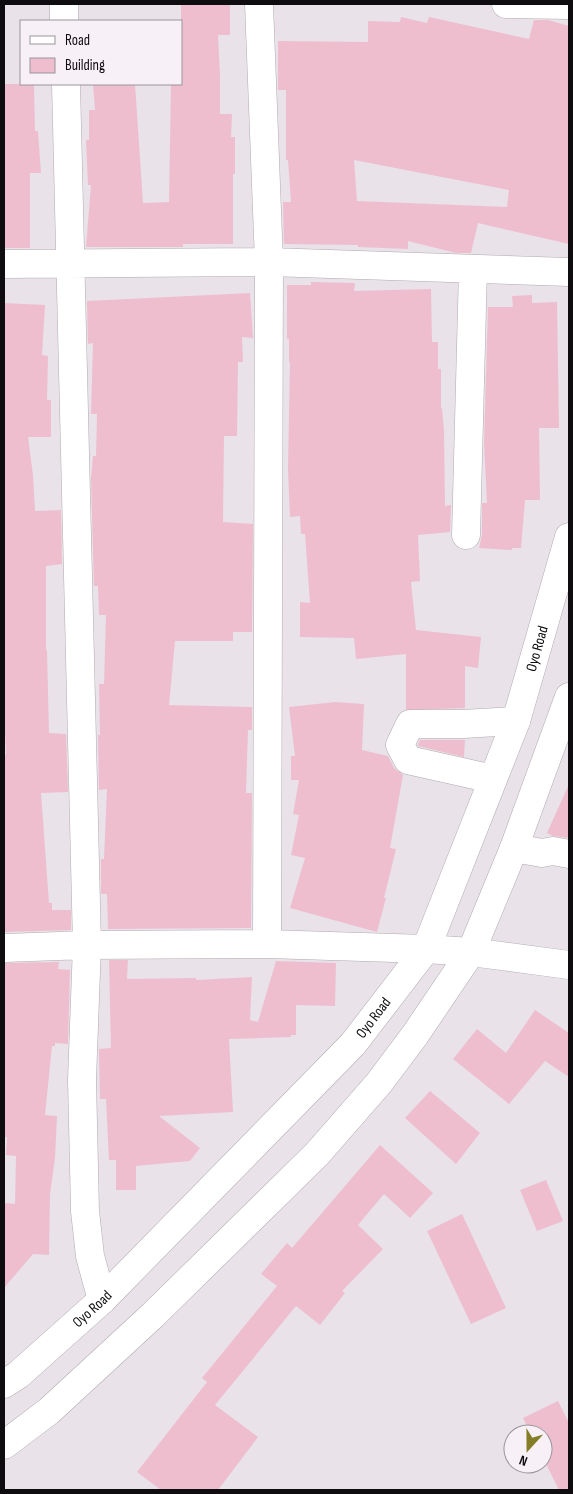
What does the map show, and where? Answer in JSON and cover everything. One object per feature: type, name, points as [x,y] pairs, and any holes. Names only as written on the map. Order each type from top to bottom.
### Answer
[{"type":"street","points":[[64,4],[64,20]]},
{"type":"street","points":[[259,4],[270,262],[267,944]]},
{"type":"street","points":[[506,4],[569,5]]},
{"type":"street","points":[[66,85],[72,262],[87,945],[82,1080],[85,1211],[90,1256],[102,1300]]},
{"type":"street","points":[[4,264],[270,262],[569,272]]},
{"type":"street","points":[[466,535],[473,269]]},
{"type":"street","name":"Oyo Road","points":[[4,1384],[18,1375],[102,1300],[353,1044],[426,949],[516,721],[569,538]]},
{"type":"street","points":[[4,1444],[49,1411],[153,1315],[317,1154],[380,1083],[415,1036],[471,952],[564,733],[569,697]]},
{"type":"street","points":[[493,779],[408,760],[400,745],[410,724],[516,721]]},
{"type":"street","points":[[514,848],[542,853],[552,851],[569,854]]},
{"type":"street","points":[[4,948],[87,945],[267,944],[471,952],[569,965]]},
{"type":"building","points":[[181,4],[230,4],[230,35],[218,35],[220,114],[232,114],[231,137],[235,137],[233,244],[183,244],[183,247],[86,247],[91,185],[88,185],[86,140],[89,140],[89,110],[95,110],[93,85],[135,85],[143,203],[169,202],[171,85],[182,85]]},
{"type":"building","points":[[401,17],[427,23],[429,17],[529,39],[534,20],[548,20],[569,26],[569,244],[478,223],[471,253],[456,253],[408,241],[408,249],[358,247],[358,245],[284,244],[283,202],[291,202],[288,160],[286,160],[286,90],[278,90],[278,41],[368,42],[368,21],[400,22]],"holes":[[[354,160],[509,190],[507,207],[357,201]]]},
{"type":"building","points":[[4,84],[34,85],[35,131],[38,131],[41,173],[30,173],[30,248],[4,248]]},
{"type":"building","points":[[311,282],[355,283],[354,291],[431,289],[432,342],[438,342],[438,369],[441,369],[445,506],[451,505],[450,532],[418,535],[420,581],[411,582],[416,630],[481,637],[478,668],[465,666],[465,708],[406,710],[406,654],[356,659],[354,638],[300,637],[300,602],[310,603],[305,534],[301,534],[300,516],[290,517],[288,469],[290,362],[289,339],[287,339],[287,285],[311,285]]},
{"type":"building","points":[[250,293],[253,338],[242,337],[243,362],[238,362],[237,436],[224,436],[223,522],[253,524],[252,632],[233,632],[233,641],[175,641],[169,705],[252,707],[252,730],[248,730],[246,793],[252,793],[251,928],[108,929],[107,894],[101,894],[101,859],[104,859],[107,789],[99,790],[98,735],[100,735],[99,684],[104,684],[106,615],[99,615],[98,586],[94,586],[91,478],[93,456],[96,456],[97,414],[91,414],[93,343],[88,344],[87,301]]},
{"type":"building","points":[[532,295],[532,303],[557,302],[559,428],[539,428],[540,500],[525,500],[521,548],[512,548],[512,550],[479,548],[482,535],[482,503],[487,503],[484,444],[488,307],[513,307],[512,296]]},
{"type":"building","points":[[4,303],[45,305],[42,355],[48,356],[47,400],[51,400],[51,437],[28,437],[35,511],[61,510],[62,564],[46,566],[46,650],[49,733],[66,734],[68,792],[41,793],[49,903],[52,903],[52,910],[71,910],[71,930],[4,932],[4,755],[6,755],[4,708]]},
{"type":"building","points":[[335,702],[364,704],[362,750],[388,756],[394,768],[403,775],[390,848],[396,849],[377,932],[290,908],[305,858],[291,855],[299,815],[293,814],[299,780],[291,780],[291,756],[295,756],[289,707]]},
{"type":"building","points":[[420,740],[465,740],[464,757],[418,746]]},
{"type":"building","points":[[569,784],[569,838],[553,836],[547,833]]},
{"type":"building","points":[[109,960],[128,960],[127,979],[196,978],[196,980],[252,977],[250,1020],[258,1022],[276,961],[336,963],[335,1006],[296,1005],[296,1035],[291,1035],[291,1037],[229,1039],[233,1112],[159,1116],[200,1148],[190,1161],[136,1166],[136,1190],[116,1190],[116,1160],[109,1160],[106,1099],[100,1099],[99,1049],[111,1048]]},
{"type":"building","points":[[59,962],[58,969],[70,970],[68,1044],[55,1043],[55,1046],[52,1046],[45,1115],[57,1116],[55,1158],[50,1194],[49,1255],[33,1254],[4,1288],[4,1203],[15,1204],[16,1156],[6,1155],[7,1137],[4,1137],[4,963]]},
{"type":"building","points":[[535,1010],[569,1033],[569,1077],[545,1061],[509,1104],[453,1059],[477,1029],[506,1053]]},
{"type":"building","points":[[430,1091],[480,1133],[456,1164],[405,1118]]},
{"type":"building","points":[[380,1145],[433,1193],[410,1218],[384,1194],[358,1225],[383,1249],[342,1291],[345,1293],[320,1325],[296,1306],[215,1405],[258,1437],[218,1490],[161,1490],[137,1472],[207,1382],[202,1378],[277,1286],[261,1274],[287,1243],[292,1248]]},
{"type":"building","points":[[546,1180],[563,1221],[537,1231],[520,1190]]},
{"type":"building","points":[[462,1214],[506,1308],[471,1324],[427,1231]]},
{"type":"building","points":[[558,1401],[569,1423],[569,1490],[559,1490],[551,1474],[553,1474],[553,1424],[526,1424],[523,1418]]}]
